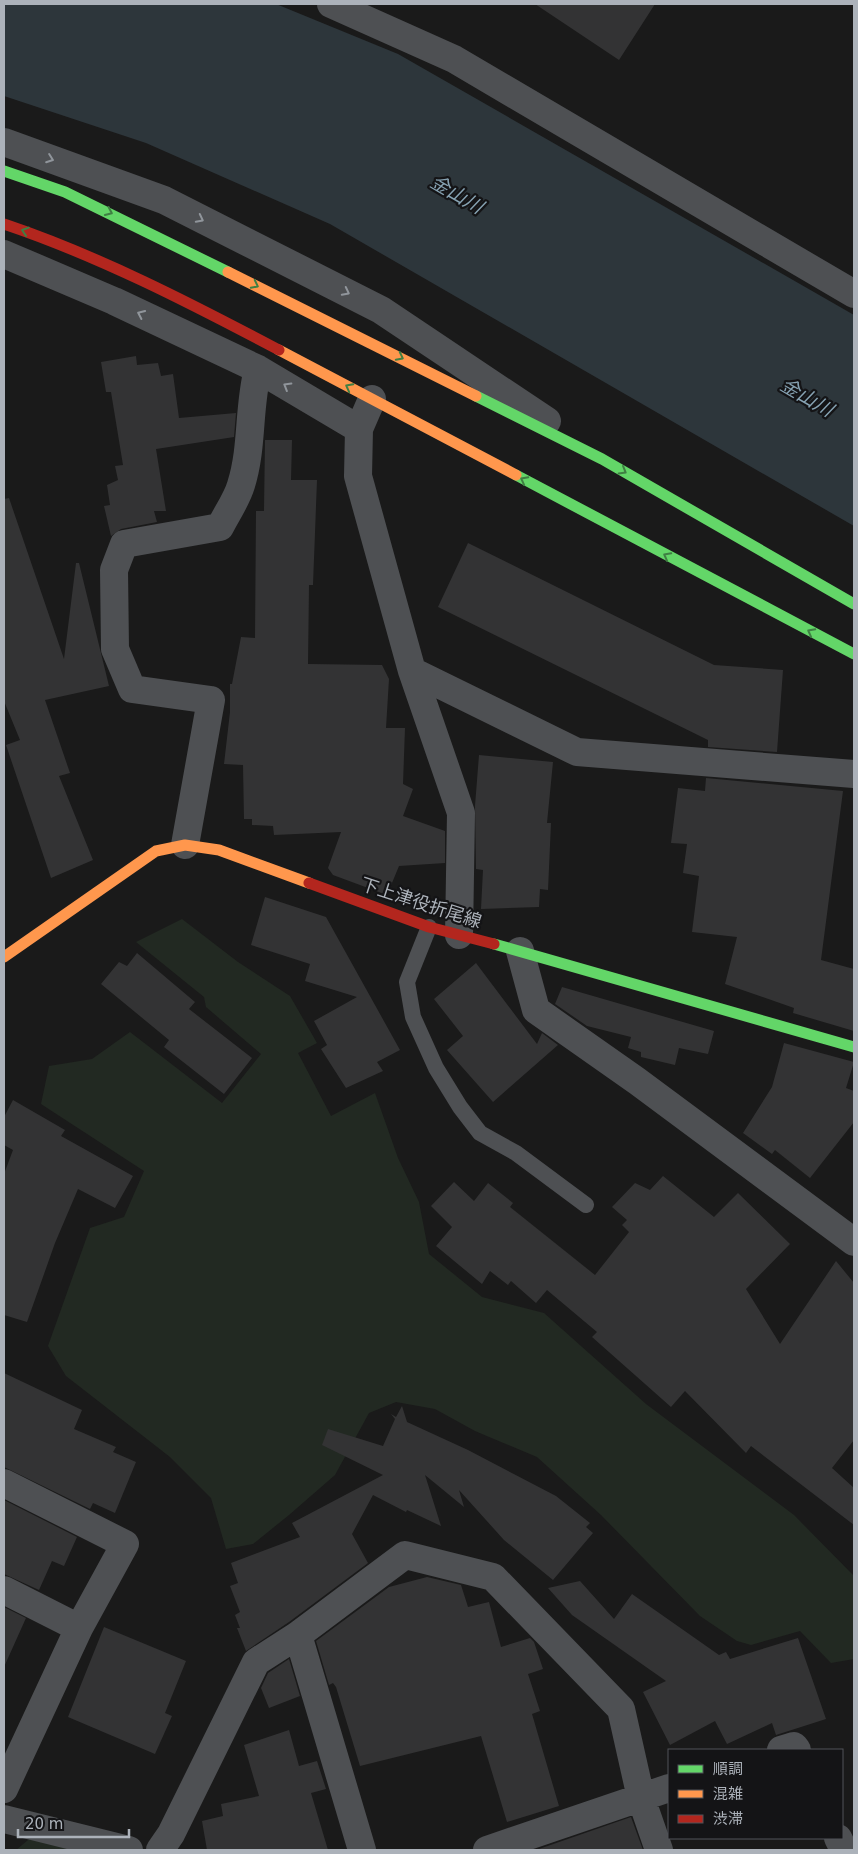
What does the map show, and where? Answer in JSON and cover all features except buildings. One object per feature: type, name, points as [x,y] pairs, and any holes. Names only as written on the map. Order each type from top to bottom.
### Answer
[{"type":"street","points":[[330,4],[454,59],[854,294]]},
{"type":"street","points":[[4,142],[164,200],[382,310],[602,459]]},
{"type":"street","points":[[4,171],[65,192],[155,234],[602,459],[854,604]]},
{"type":"street","points":[[4,224],[46,238],[192,304],[854,654]]},
{"type":"street","points":[[4,254],[114,301],[258,369],[359,429]]},
{"type":"street","points":[[185,845],[211,700],[132,689],[115,649],[114,570],[124,544],[220,526],[241,487],[248,458],[252,392],[258,369]]},
{"type":"street","points":[[372,399],[359,429],[358,476],[412,672],[461,813],[459,935]]},
{"type":"street","points":[[412,672],[577,752],[854,774]]},
{"type":"street","name":"下上津役折尾線","points":[[4,957],[156,851],[185,845],[219,850],[430,927],[854,1047]]},
{"type":"street","points":[[520,951],[536,1010],[637,1081],[854,1242]]},
{"type":"street","points":[[4,1483],[125,1544],[79,1628],[4,1789]]},
{"type":"street","points":[[160,1850],[171,1834],[256,1662],[298,1635],[405,1556],[493,1576],[621,1710],[641,1798],[659,1850]]},
{"type":"street","points":[[4,1590],[79,1628]]},
{"type":"street","points":[[298,1635],[362,1850]]},
{"type":"street","points":[[785,1749],[794,1746],[796,1749]]},
{"type":"street","points":[[487,1850],[668,1788]]},
{"type":"street","points":[[4,1819],[130,1850]]},
{"type":"lane","points":[[430,927],[407,982],[413,1017],[436,1068],[460,1107],[480,1133],[516,1153],[586,1205]]},
{"type":"shaded area","points":[[182,919],[238,962],[290,996],[317,1043],[298,1053],[331,1116],[375,1093],[398,1158],[419,1202],[429,1254],[482,1297],[544,1313],[646,1404],[794,1515],[854,1576],[854,1659],[831,1663],[800,1631],[751,1645],[737,1641],[700,1616],[601,1515],[537,1457],[475,1431],[435,1409],[396,1402],[369,1413],[335,1475],[289,1515],[253,1544],[226,1549],[211,1498],[170,1457],[66,1376],[48,1346],[90,1228],[124,1217],[144,1171],[41,1104],[49,1066],[92,1059],[130,1032],[222,1103],[261,1054],[206,1007],[204,997],[136,942]]},
{"type":"shaded area","points":[[34,1835],[88,1850],[16,1850]]},
{"type":"water","name":"金山川","points":[[4,4],[276,4],[398,54],[854,315],[854,526],[330,224],[146,143],[4,96]]},
{"type":"traffic: fast","points":[[4,171],[65,192],[228,272]]},
{"type":"traffic: fast","points":[[476,396],[602,459],[854,604]]},
{"type":"traffic: fast","points":[[516,475],[854,654]]},
{"type":"traffic: fast","points":[[494,944],[854,1047]]},
{"type":"traffic: slow","points":[[228,272],[476,396]]},
{"type":"traffic: slow","points":[[279,350],[516,475]]},
{"type":"traffic: slow","points":[[4,957],[156,851],[185,845],[219,850],[309,883]]},
{"type":"traffic: jam","points":[[4,224],[75,251],[144,281],[279,350]]},
{"type":"traffic: jam","points":[[309,883],[429,927],[494,944]]}]
